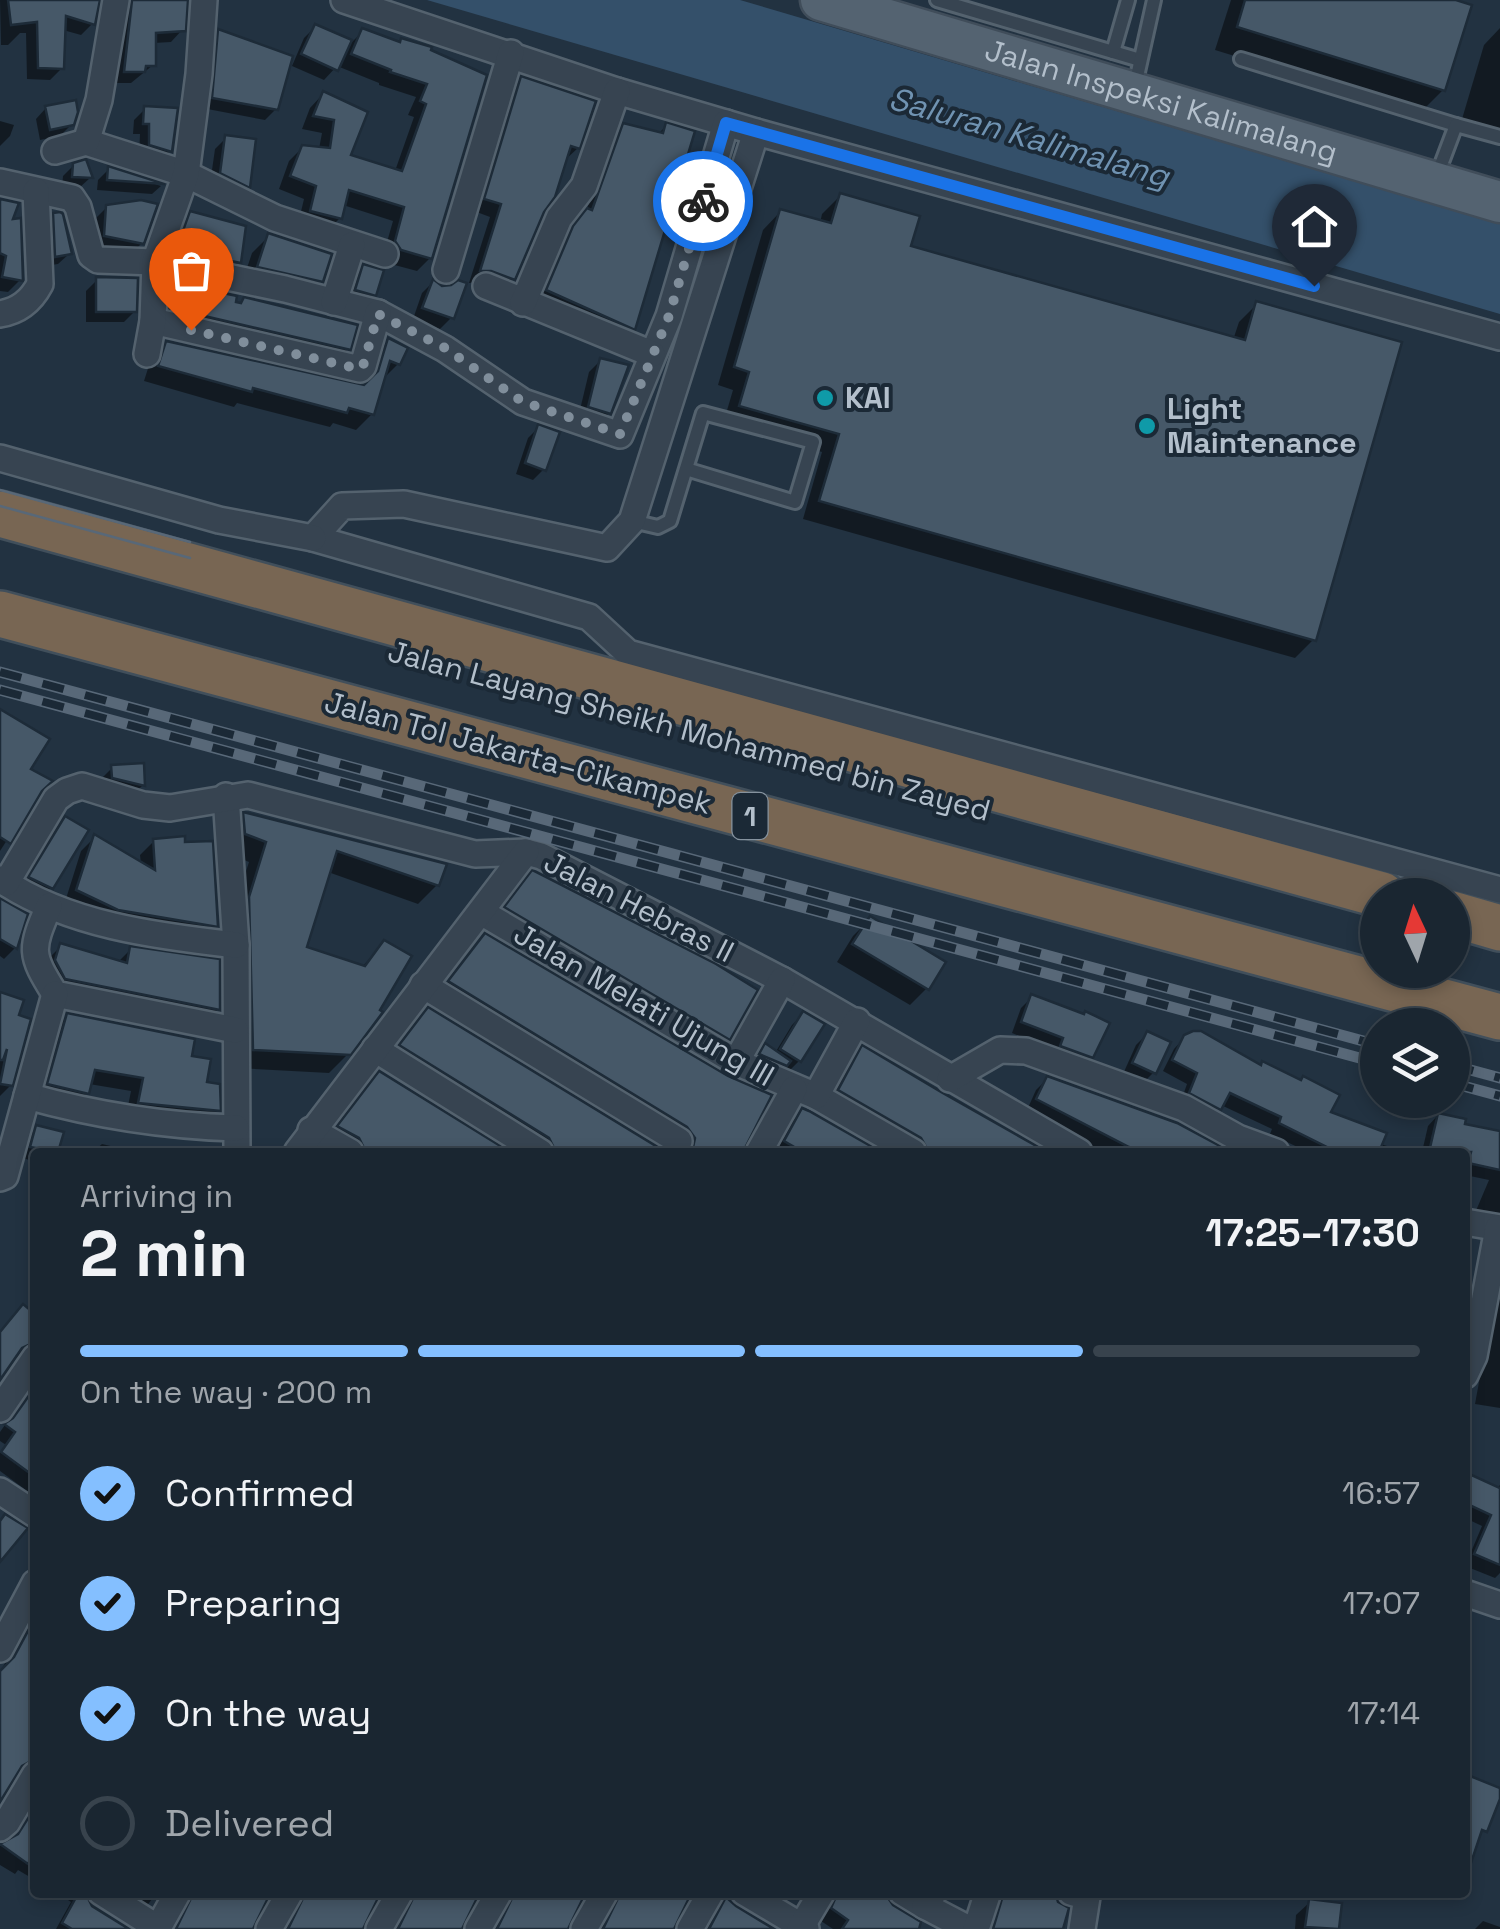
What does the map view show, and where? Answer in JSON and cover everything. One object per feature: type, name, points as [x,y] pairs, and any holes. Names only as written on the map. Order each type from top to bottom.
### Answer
[{"type":"highway","points":[[0,514],[1360,889]]},
{"type":"highway","name":"Jalan Layang Sheikh Mohammed bin Zayed","points":[[0,546],[1360,910]]},
{"type":"highway","name":"Jalan Layang Sheikh Mohammed bin Zayed","points":[[0,585],[1360,952]]},
{"type":"highway","name":"Jalan Tol Jakarta–Cikampek","points":[[0,614],[1500,1017]]},
{"type":"highway","points":[[1470,919],[1500,928]]},
{"type":"highway","points":[[1470,940],[1500,948]]},
{"type":"highway","points":[[1470,982],[1500,990]]},
{"type":"main road","name":"Jalan Inspeksi Kalimalang","points":[[821,0],[1137,77],[1433,184],[1500,202]]},
{"type":"street","points":[[86,142],[99,100],[116,0]]},
{"type":"street","points":[[147,354],[154,262],[186,174],[204,0]]},
{"type":"street","points":[[344,0],[617,91],[756,132],[1500,336]]},
{"type":"street","points":[[446,270],[511,53]]},
{"type":"street","points":[[523,303],[559,218],[584,186],[617,91]]},
{"type":"street","points":[[0,182],[68,195],[78,207],[91,255],[98,260],[154,262],[378,314],[445,348],[523,402],[620,434],[669,316],[726,123]]},
{"type":"street","points":[[313,538],[342,506],[404,504],[607,548],[632,521],[756,132]]},
{"type":"street","points":[[56,150],[86,142],[186,174],[276,218],[385,254]]},
{"type":"street","points":[[0,314],[22,306],[40,284],[38,191]]},
{"type":"street","points":[[334,302],[352,245]]},
{"type":"street","points":[[486,286],[652,354]]},
{"type":"street","points":[[152,322],[360,369],[378,314]]},
{"type":"street","points":[[0,458],[219,520],[313,538],[590,618],[628,653],[1500,890]]},
{"type":"street","points":[[236,945],[140,932],[48,906],[3,881],[56,799],[67,790],[82,786],[142,805],[170,808],[248,794],[475,854],[526,852]]},
{"type":"street","points":[[26,1096],[236,1140],[236,945],[226,796]]},
{"type":"street","name":"Jalan Hebras II","points":[[300,1148],[526,852],[542,856],[782,980],[1071,1148]]},
{"type":"street","points":[[48,906],[32,951],[55,994],[234,1030]]},
{"type":"street","name":"Jalan Melati Ujung III","points":[[481,912],[736,1062],[805,1092],[906,1148]]},
{"type":"street","points":[[736,1062],[782,980]]},
{"type":"street","points":[[424,985],[677,1140],[678,1148]]},
{"type":"street","points":[[0,1178],[5,1176],[55,994]]},
{"type":"street","points":[[762,1148],[857,1021]]},
{"type":"street","points":[[374,1049],[534,1148]]},
{"type":"street","points":[[950,1079],[1000,1050],[1026,1050],[1184,1108],[1238,1138],[1265,1148]]},
{"type":"street","points":[[311,1130],[343,1148]]},
{"type":"street","points":[[1470,1223],[1499,1228],[1470,1364]]},
{"type":"street","points":[[0,1409],[30,1365]]},
{"type":"street","points":[[0,1492],[30,1511]]},
{"type":"street","points":[[0,1649],[30,1592]]},
{"type":"street","points":[[1470,1595],[1500,1604]]},
{"type":"street","points":[[0,1828],[30,1783]]},
{"type":"street","points":[[110,1898],[158,1928],[175,1898]]},
{"type":"street","points":[[269,1929],[287,1898]]},
{"type":"street","points":[[378,1929],[396,1898]]},
{"type":"street","points":[[478,1929],[496,1898]]},
{"type":"street","points":[[584,1929],[602,1898]]},
{"type":"street","points":[[690,1929],[708,1898]]},
{"type":"street","points":[[754,1898],[803,1928],[819,1898]]},
{"type":"street","points":[[929,1899],[972,1929],[985,1898]]},
{"type":"street","points":[[1082,1929],[1087,1898]]},
{"type":"lane","points":[[937,0],[1113,52],[1137,77]]},
{"type":"lane","points":[[1113,52],[1128,0]]},
{"type":"lane","points":[[1137,77],[1154,0]]},
{"type":"lane","points":[[1241,59],[1500,138]]},
{"type":"lane","points":[[1433,184],[1456,124]]},
{"type":"lane","points":[[632,521],[658,527],[670,521],[703,412],[813,442],[795,502],[686,469]]},
{"type":"water","name":"Saluran Kalimalang","points":[[427,0],[740,0],[1500,224],[1500,314]]},
{"type":"building","points":[[8,0],[100,0],[95,25],[66,16],[64,69],[38,68],[37,22],[11,25]]},
{"type":"building","points":[[132,0],[188,0],[186,31],[156,33],[156,66],[146,66],[145,72],[124,72]]},
{"type":"building","points":[[1245,0],[1456,0],[1472,5],[1445,91],[1237,27]]},
{"type":"building","points":[[315,24],[352,40],[338,71],[301,54]]},
{"type":"building","points":[[362,28],[400,42],[401,38],[432,47],[431,50],[487,75],[432,259],[401,250],[395,241],[404,207],[349,190],[342,219],[310,211],[316,186],[290,176],[302,145],[330,148],[334,120],[313,116],[323,91],[368,112],[351,155],[402,171],[426,104],[420,101],[427,84],[351,54]]},
{"type":"building","points":[[218,29],[293,56],[278,110],[212,98]]},
{"type":"building","points":[[521,76],[596,101],[580,149],[571,146],[555,197],[544,212],[515,280],[480,271],[501,204],[484,199]]},
{"type":"building","points":[[76,100],[74,125],[50,130],[45,106]]},
{"type":"building","points":[[144,106],[178,108],[172,152],[149,145],[149,124],[143,124]]},
{"type":"building","points":[[666,122],[695,131],[635,330],[546,290],[573,226],[587,208],[592,210],[623,123],[663,133]]},
{"type":"building","points":[[225,135],[256,139],[250,188],[220,173]]},
{"type":"building","points":[[86,159],[93,178],[72,177],[73,163]]},
{"type":"building","points":[[108,166],[165,184],[107,180]]},
{"type":"building","name":"Light Maintenance","points":[[840,193],[920,216],[911,246],[1245,340],[1256,301],[1402,342],[1316,641],[819,501],[839,434],[739,406],[749,372],[734,367],[780,209],[831,223]]},
{"type":"building","points":[[0,199],[19,203],[13,219],[21,218],[23,281],[2,277],[6,256],[0,253]]},
{"type":"building","points":[[141,200],[158,204],[144,244],[104,236],[106,205]]},
{"type":"building","points":[[190,211],[246,226],[241,263],[176,250]]},
{"type":"building","points":[[60,212],[72,254],[55,257],[53,213]]},
{"type":"building","points":[[268,233],[332,254],[323,282],[257,267]]},
{"type":"building","points":[[363,264],[384,270],[376,296],[355,290]]},
{"type":"building","points":[[96,277],[138,278],[137,312],[96,312]]},
{"type":"building","points":[[433,279],[442,286],[458,280],[467,283],[454,319],[422,308]]},
{"type":"building","points":[[171,282],[237,296],[236,302],[241,303],[244,297],[358,325],[351,350],[170,308]]},
{"type":"building","points":[[388,338],[408,348],[400,365],[390,361],[374,415],[349,408],[347,413],[253,388],[252,392],[158,366],[166,341],[364,385],[378,371]]},
{"type":"building","points":[[600,358],[629,365],[611,414],[588,407]]},
{"type":"building","points":[[538,424],[560,432],[546,471],[525,463]]},
{"type":"building","points":[[0,709],[50,739],[31,769],[53,781],[42,791],[11,844],[0,837]]},
{"type":"building","points":[[144,763],[145,786],[112,778],[111,765]]},
{"type":"building","points":[[243,812],[447,864],[439,886],[337,851],[307,947],[365,966],[384,940],[412,956],[380,1010],[383,1012],[351,1055],[253,1050],[249,897],[266,842],[245,834]]},
{"type":"building","points":[[65,816],[89,830],[53,889],[28,877]]},
{"type":"building","points":[[94,834],[155,870],[153,839],[185,836],[185,842],[213,841],[218,927],[118,910],[76,890]]},
{"type":"building","points":[[532,870],[716,964],[758,990],[730,1040],[504,907]]},
{"type":"building","points":[[0,898],[28,914],[17,949],[0,939]]},
{"type":"building","points":[[870,916],[946,962],[929,990],[852,944]]},
{"type":"building","points":[[485,933],[728,1076],[772,1095],[745,1148],[693,1148],[695,1138],[687,1127],[448,981]]},
{"type":"building","points":[[60,943],[127,963],[130,946],[220,959],[220,1010],[65,979],[55,960]]},
{"type":"building","points":[[0,992],[24,1000],[19,1015],[31,1019],[13,1086],[0,1084],[7,1049],[0,1060]]},
{"type":"building","points":[[1031,994],[1110,1023],[1093,1058],[1060,1046],[1063,1038],[1021,1022]]},
{"type":"building","points":[[428,1007],[659,1148],[554,1148],[549,1138],[399,1045]]},
{"type":"building","points":[[803,1011],[825,1024],[801,1062],[780,1049]]},
{"type":"building","points":[[67,1013],[195,1039],[192,1056],[211,1059],[207,1082],[220,1084],[221,1111],[138,1103],[143,1078],[95,1070],[89,1094],[47,1084]]},
{"type":"building","points":[[1147,1031],[1171,1042],[1156,1074],[1132,1063]]},
{"type":"building","points":[[1201,1031],[1261,1065],[1262,1061],[1301,1080],[1303,1076],[1340,1095],[1331,1112],[1387,1133],[1381,1148],[1329,1148],[1279,1123],[1281,1117],[1230,1093],[1221,1110],[1189,1093],[1197,1073],[1172,1060],[1184,1035]]},
{"type":"building","points":[[765,1043],[791,1061],[787,1066],[759,1054]]},
{"type":"building","points":[[862,1045],[1040,1148],[927,1148],[921,1138],[838,1090]]},
{"type":"building","points":[[379,1071],[504,1148],[364,1148],[359,1138],[337,1126]]},
{"type":"building","points":[[1047,1076],[1177,1123],[1224,1148],[1132,1148],[1036,1099]]},
{"type":"building","points":[[802,1108],[874,1148],[796,1148],[784,1141]]},
{"type":"building","points":[[1437,1118],[1461,1118],[1466,1119],[1465,1124],[1500,1131],[1500,1170],[1470,1163],[1470,1148],[1430,1148]]},
{"type":"building","points":[[36,1125],[64,1132],[59,1148],[30,1147]]},
{"type":"building","points":[[23,1304],[30,1310],[30,1344],[22,1348],[0,1380],[0,1332]]},
{"type":"building","points":[[30,1394],[30,1473],[1,1452],[15,1432],[4,1424]]},
{"type":"building","points":[[1470,1474],[1500,1488],[1500,1565],[1474,1554],[1491,1515],[1470,1505]]},
{"type":"building","points":[[5,1514],[28,1528],[0,1562],[0,1521]]},
{"type":"building","points":[[30,1627],[30,1762],[22,1766],[0,1802],[0,1671],[14,1657]]},
{"type":"building","points":[[1470,1776],[1500,1788],[1500,1799],[1487,1832],[1482,1830],[1470,1866]]},
{"type":"building","points":[[30,1815],[28,1864],[0,1844],[18,1834]]},
{"type":"building","points":[[76,1898],[88,1898],[92,1906],[129,1929],[72,1929],[62,1923]]},
{"type":"building","points":[[191,1898],[268,1898],[253,1929],[176,1929]]},
{"type":"building","points":[[303,1898],[378,1898],[363,1929],[288,1929]]},
{"type":"building","points":[[413,1898],[477,1898],[462,1929],[398,1929]]},
{"type":"building","points":[[512,1898],[583,1898],[568,1929],[497,1929]]},
{"type":"building","points":[[618,1898],[689,1898],[674,1929],[603,1929]]},
{"type":"building","points":[[727,1898],[774,1929],[709,1929]]},
{"type":"building","points":[[835,1898],[888,1898],[921,1922],[919,1929],[842,1929],[848,1920],[831,1908]]},
{"type":"building","points":[[1002,1898],[1057,1898],[1069,1908],[1063,1929],[993,1929]]},
{"type":"building","points":[[1309,1899],[1342,1903],[1339,1929],[1305,1927]]},
{"type":"tram line","points":[[0,490],[190,542]]},
{"type":"tram line","points":[[0,506],[190,558]]},
{"type":"railway","points":[[0,672],[1360,1040]]},
{"type":"railway","points":[[0,690],[1360,1058]]},
{"type":"railway","points":[[1470,1070],[1500,1078]]},
{"type":"railway","points":[[1470,1088],[1500,1096]]},
{"type":"way so far","points":[[191,330],[360,369],[378,314],[445,348],[523,402],[620,434],[669,316],[703,201]]},
{"type":"place","name":"KAI","points":[[825,398]]},
{"type":"place","name":"Light Maintenance","points":[[1147,426]]},
{"type":"route","points":[[703,201],[726,123],[1314,286]]}]
